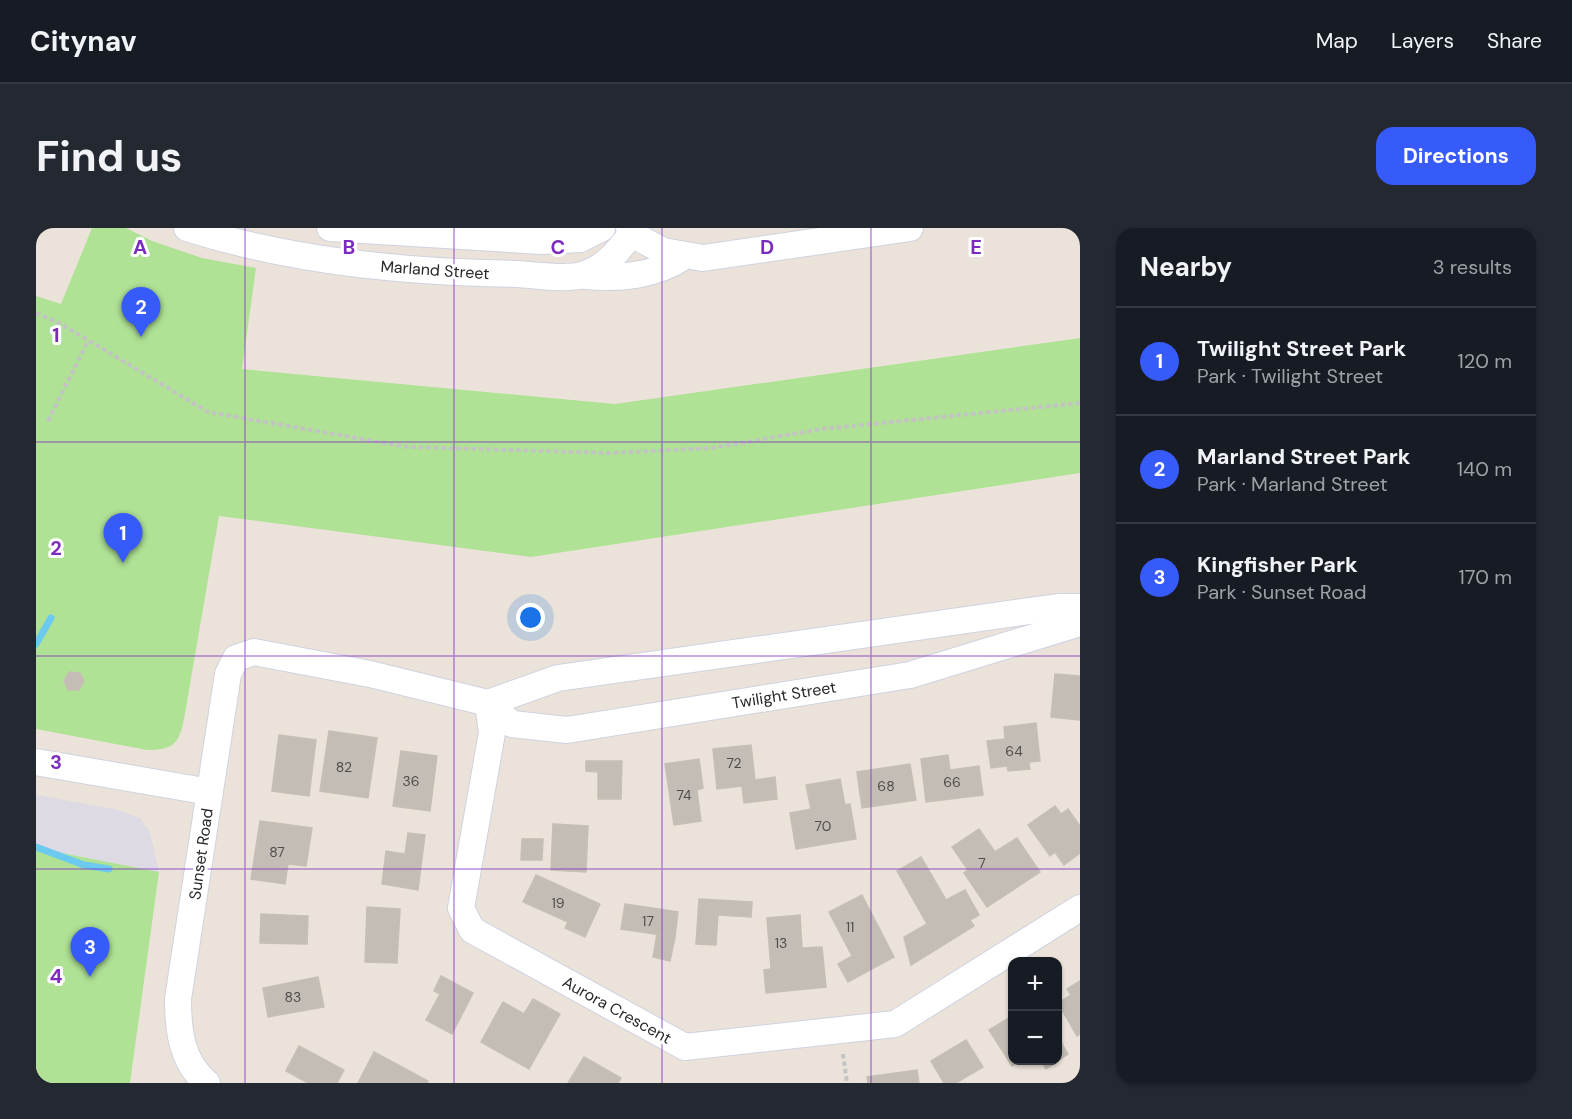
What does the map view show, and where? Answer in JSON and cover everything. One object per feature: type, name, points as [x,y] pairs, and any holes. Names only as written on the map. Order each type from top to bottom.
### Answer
[{"type":"street","name":"Marland Street","points":[[187,228],[239,244],[349,263],[462,273],[607,278],[652,273],[668,268],[686,256]]},
{"type":"street","name":"Marland Street","points":[[330,228],[541,241],[580,239],[602,228]]},
{"type":"street","name":"Marland Street","points":[[580,276],[608,264],[631,230],[663,251],[704,258],[910,228]]},
{"type":"street","points":[[488,703],[558,678],[1058,607],[1080,607]]},
{"type":"street","name":"Twilight Street","points":[[210,792],[228,674],[236,658],[254,652],[370,674],[488,703],[512,724],[567,730],[910,675],[1080,623]]},
{"type":"street","name":"Aurora Crescent","points":[[488,703],[492,733],[461,909],[472,930],[685,1047],[895,1024],[1080,908]]},
{"type":"street","name":"Sunset Road","points":[[36,762],[210,792],[178,999],[178,1031],[187,1056],[207,1083]]},
{"type":"path","points":[[36,313],[88,340],[208,412],[408,447],[610,453],[712,448],[821,429],[1080,403]]},
{"type":"path","points":[[48,421],[88,340]]},
{"type":"shaded area","points":[[36,795],[115,809],[140,818],[150,832],[159,872],[36,848]]},
{"type":"green space","points":[[92,228],[126,228],[152,241],[202,258],[256,268],[242,369],[615,404],[1080,338],[1080,473],[531,557],[219,516],[184,719],[177,740],[163,749],[147,750],[36,729],[36,296],[61,304]]},
{"type":"green space","points":[[36,848],[159,872],[130,1083],[36,1083]]},
{"type":"building","points":[[69,672],[80,673],[84,681],[79,690],[68,690],[64,681]]},
{"type":"building","points":[[1055,674],[1080,676],[1080,720],[1051,717]]},
{"type":"building","points":[[1036,723],[1040,761],[1029,762],[1030,769],[1008,771],[1007,766],[991,768],[987,741],[1005,739],[1004,727]]},
{"type":"building","points":[[329,731],[377,738],[368,798],[320,791]]},
{"type":"building","points":[[279,735],[316,740],[309,796],[272,791]]},
{"type":"building","points":[[751,745],[755,780],[775,777],[777,799],[744,803],[742,786],[717,789],[713,749]]},
{"type":"building","points":[[401,751],[437,756],[430,811],[393,806]]},
{"type":"building","points":[[948,755],[950,770],[979,766],[983,795],[926,802],[921,759]]},
{"type":"building","points":[[699,759],[703,788],[697,790],[701,821],[674,825],[665,764]]},
{"type":"building","points":[[586,761],[622,761],[621,799],[598,799],[598,772],[586,771]]},
{"type":"building","points":[[910,764],[916,800],[862,808],[857,772]]},
{"type":"building","points":[[840,779],[845,805],[850,804],[856,839],[796,849],[790,813],[811,809],[806,785]]},
{"type":"building","points":[[1055,806],[1061,814],[1068,809],[1080,826],[1080,853],[1064,865],[1055,852],[1050,856],[1028,825]]},
{"type":"building","points":[[260,821],[312,828],[306,866],[288,864],[285,884],[251,879]]},
{"type":"building","points":[[553,824],[588,826],[586,872],[551,870]]},
{"type":"building","points":[[979,829],[995,852],[1017,838],[1040,872],[987,907],[964,873],[968,870],[952,847]]},
{"type":"building","points":[[408,833],[425,835],[418,890],[382,884],[386,851],[405,854]]},
{"type":"building","points":[[522,839],[543,839],[542,860],[521,860]]},
{"type":"building","points":[[921,857],[946,900],[965,890],[979,915],[970,920],[974,926],[911,965],[904,937],[927,924],[897,871]]},
{"type":"building","points":[[536,875],[600,904],[585,937],[565,928],[568,922],[523,902]]},
{"type":"building","points":[[862,895],[894,957],[848,982],[838,964],[852,956],[829,912]]},
{"type":"building","points":[[699,899],[752,902],[751,917],[718,915],[716,945],[696,944]]},
{"type":"building","points":[[625,904],[678,912],[675,937],[621,929]]},
{"type":"building","points":[[367,907],[400,909],[397,963],[365,962]]},
{"type":"building","points":[[261,914],[308,916],[307,944],[260,943]]},
{"type":"building","points":[[800,915],[802,948],[822,947],[826,987],[766,993],[764,970],[771,969],[767,918]]},
{"type":"building","points":[[657,934],[675,937],[670,961],[653,957]]},
{"type":"building","points":[[441,976],[473,993],[452,1034],[426,1020],[440,994],[434,991]]},
{"type":"building","points":[[318,977],[324,1007],[268,1017],[263,988]]},
{"type":"building","points":[[1080,981],[1080,1034],[1077,1036],[1062,1010],[1062,1001],[1071,995],[1067,989]]},
{"type":"building","points":[[533,999],[560,1014],[529,1069],[481,1042],[503,1002],[524,1014]]},
{"type":"building","points":[[1008,1018],[1008,1060],[989,1030]]},
{"type":"building","points":[[966,1040],[983,1067],[956,1083],[944,1083],[931,1061]]},
{"type":"building","points":[[1062,1044],[1068,1054],[1062,1058]]},
{"type":"building","points":[[299,1046],[344,1070],[337,1083],[308,1083],[286,1071]]},
{"type":"building","points":[[374,1052],[428,1081],[427,1083],[358,1083]]},
{"type":"building","points":[[584,1057],[621,1078],[618,1083],[568,1083]]},
{"type":"building","points":[[917,1070],[919,1083],[868,1083],[867,1077]]},
{"type":"waterway","points":[[36,644],[51,618]]},
{"type":"waterway","points":[[36,847],[84,865],[109,869]]},
{"type":"place","name":"Marland Street Park","points":[[141,337]]},
{"type":"place","name":"Twilight Street Park","points":[[123,563]]},
{"type":"place","name":"Kingfisher Park","points":[[90,977]]}]
